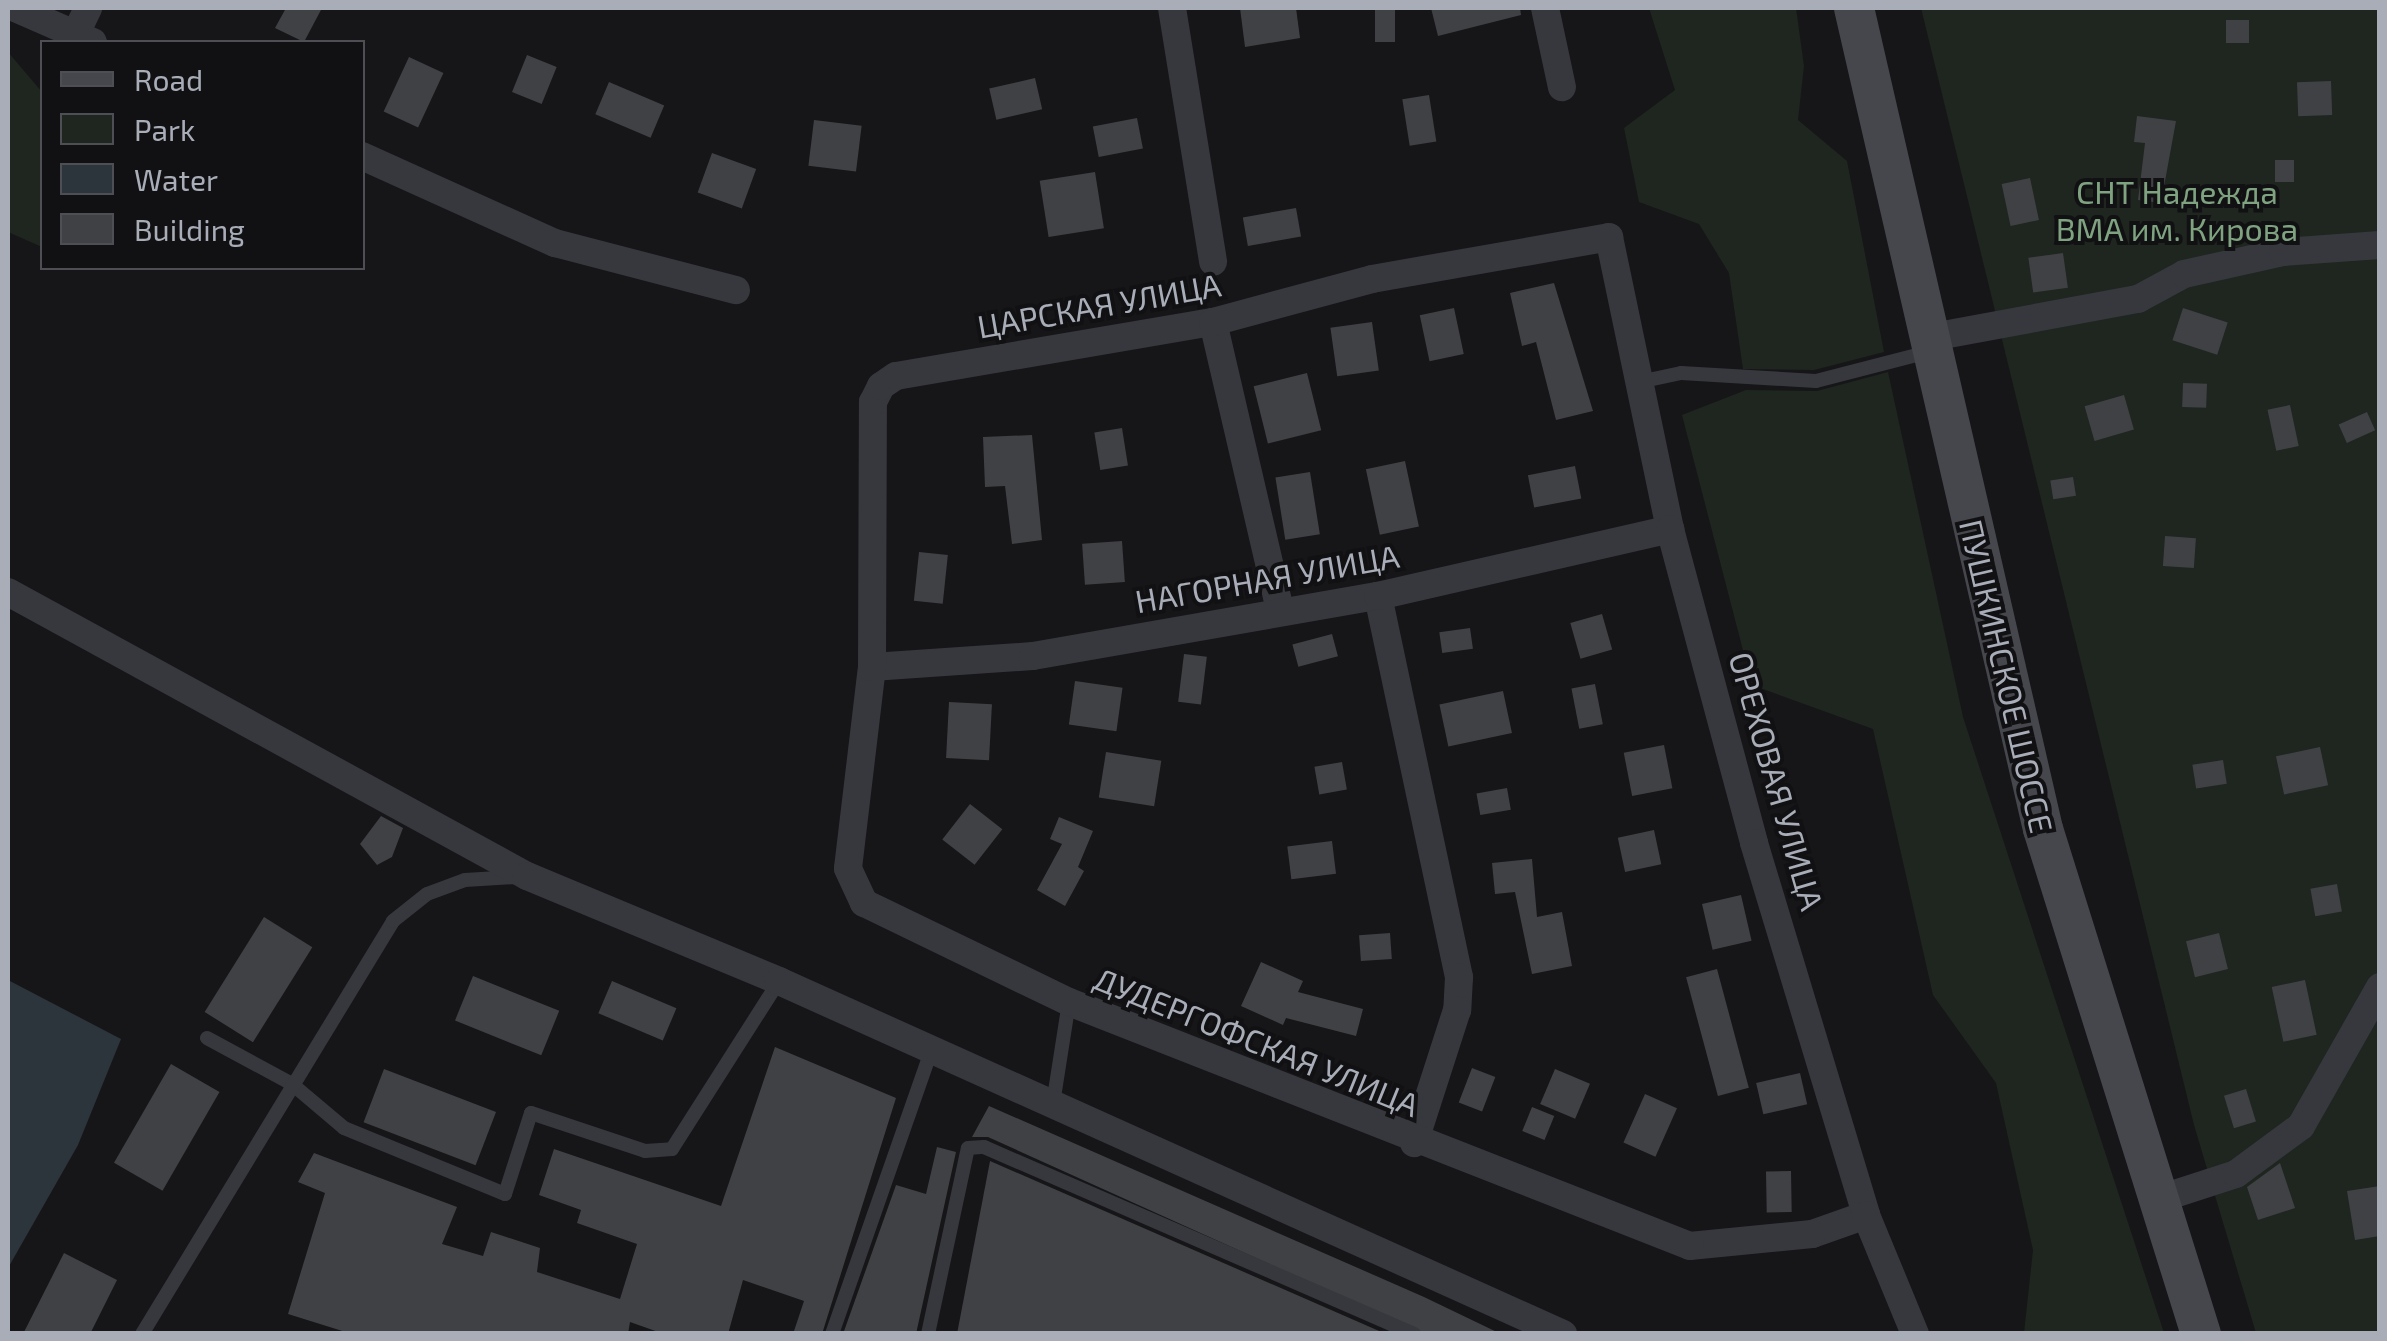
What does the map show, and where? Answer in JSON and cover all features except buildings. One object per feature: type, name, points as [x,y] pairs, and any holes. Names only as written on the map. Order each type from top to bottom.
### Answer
[{"type":"main road","name":"ПУШКИНСКОЕ ШОССЕ","points":[[1854,8],[2043,829],[2199,1328]]},
{"type":"street","points":[[15,8],[84,39],[88,8]]},
{"type":"street","points":[[1172,8],[1212,262]]},
{"type":"street","points":[[1546,8],[1562,87]]},
{"type":"street","points":[[365,157],[556,243],[736,290]]},
{"type":"street","name":"ЦАРСКАЯ УЛИЦА","points":[[872,667],[873,402],[882,386],[896,376],[1214,322],[1372,279],[1609,237]]},
{"type":"street","name":"ОРЕХОВАЯ УЛИЦА","points":[[1609,237],[1670,529],[1866,1215],[1915,1334]]},
{"type":"street","points":[[1929,345],[2138,298],[2184,274],[2282,252],[2380,245]]},
{"type":"street","points":[[1214,322],[1280,610]]},
{"type":"street","name":"НАГОРНАЯ УЛИЦА","points":[[872,667],[1033,656],[1378,596],[1670,529]]},
{"type":"street","points":[[8,592],[527,876],[779,981],[1564,1334]]},
{"type":"street","points":[[1378,596],[1459,976],[1457,1010],[1414,1142]]},
{"type":"street","name":"ДУДЕРГОФСКАЯ УЛИЦА","points":[[872,667],[851,886],[864,903],[1069,1002],[1414,1142],[1690,1246],[1812,1234],[1866,1215]]},
{"type":"street","points":[[2160,1200],[2236,1174],[2301,1126],[2380,986]]},
{"type":"lane","points":[[1639,382],[1680,374],[1816,381],[1929,345]]},
{"type":"lane","points":[[142,1334],[394,922],[427,894],[466,880],[527,876]]},
{"type":"lane","points":[[207,1038],[292,1084],[344,1128],[506,1194],[530,1112],[644,1151],[672,1149],[779,981]]},
{"type":"lane","points":[[1053,1104],[1069,1002]]},
{"type":"lane","points":[[832,1334],[932,1049]]},
{"type":"lane","points":[[928,1334],[968,1148],[984,1146],[1414,1334]]},
{"type":"green space","points":[[1649,8],[1796,8],[1804,66],[1798,120],[1847,161],[1884,352],[1814,370],[1743,369],[1729,273],[1699,224],[1639,202],[1624,128],[1675,90]]},
{"type":"green space","name":"СНТ Надежда ВМА им. Кирова","points":[[1921,8],[2379,8],[2379,1333],[2256,1333],[2194,1125]]},
{"type":"green space","points":[[8,52],[40,90],[40,246],[8,232]]},
{"type":"green space","points":[[1888,372],[1963,717],[2164,1333],[2024,1333],[2033,1250],[1996,1083],[1933,995],[1873,729],[1752,685],[1682,415],[1746,390],[1817,391]]},
{"type":"water","points":[[8,980],[121,1039],[78,1145],[8,1268]]}]
